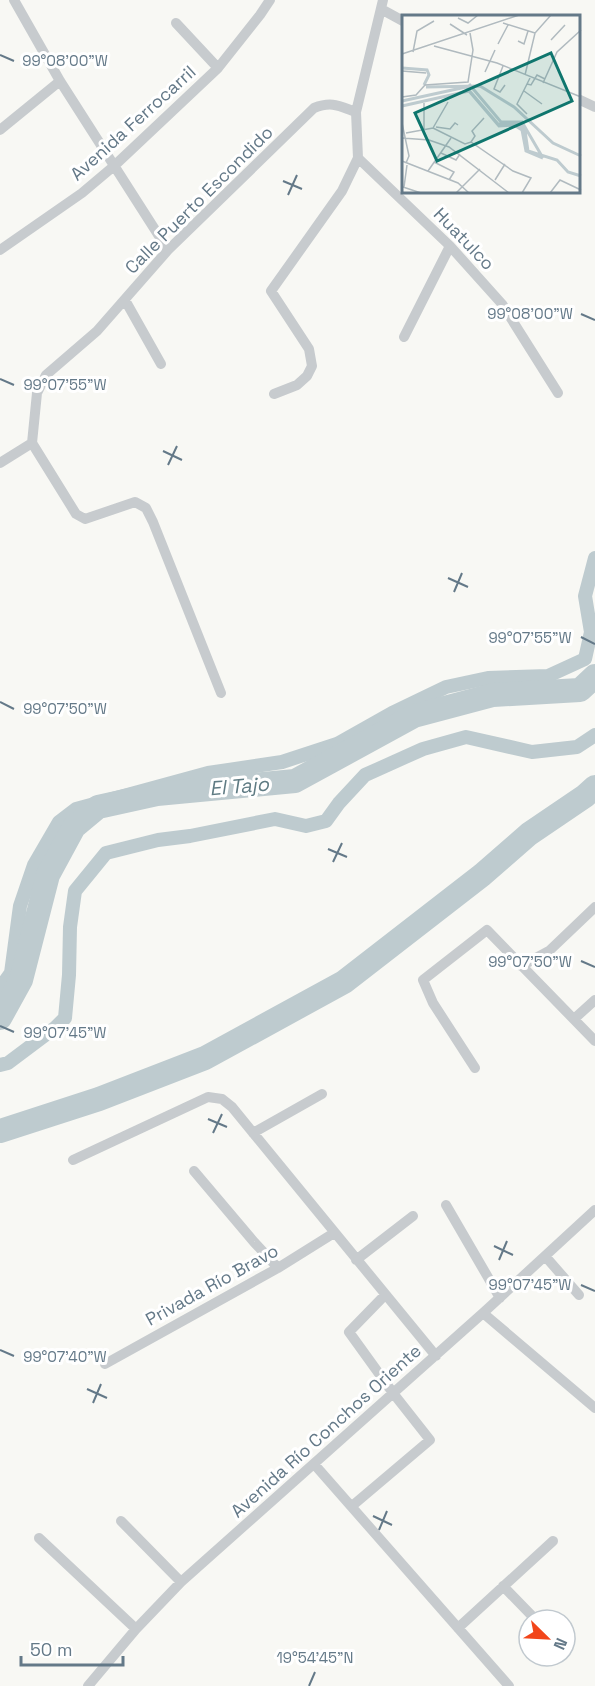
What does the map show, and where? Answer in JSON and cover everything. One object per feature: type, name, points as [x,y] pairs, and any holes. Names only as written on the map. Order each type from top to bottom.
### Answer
[{"type":"street","points":[[14,0],[60,81],[168,250]]},
{"type":"street","name":"Avenida Ferrocarril","points":[[0,250],[82,193],[114,166],[218,68],[270,0]]},
{"type":"street","points":[[274,394],[297,385],[308,376],[312,366],[309,349],[271,291],[342,190],[358,158],[356,112],[382,4],[402,20]]},
{"type":"street","points":[[176,23],[218,68]]},
{"type":"street","points":[[0,130],[60,81]]},
{"type":"street","points":[[580,100],[595,107]]},
{"type":"street","name":"Calle Puerto Escondido","points":[[32,442],[37,393],[46,375],[97,331],[168,250],[314,108],[324,104],[356,112]]},
{"type":"street","name":"Huatulco","points":[[358,158],[450,246],[502,304],[558,393]]},
{"type":"street","points":[[404,337],[450,246]]},
{"type":"street","points":[[125,300],[161,364]]},
{"type":"street","points":[[0,463],[32,442],[76,514],[85,519],[135,502],[146,508],[221,693]]},
{"type":"street","points":[[522,966],[549,951],[595,907]]},
{"type":"street","points":[[475,1068],[433,1004],[423,980],[487,930],[595,1041]]},
{"type":"street","points":[[574,1019],[595,1000]]},
{"type":"street","points":[[254,1133],[322,1094]]},
{"type":"street","points":[[73,1160],[208,1097],[222,1099],[254,1133],[436,1356]]},
{"type":"street","points":[[194,1171],[278,1268]]},
{"type":"street","points":[[447,1205],[500,1298]]},
{"type":"street","name":"Avenida Río Conchos Oriente","points":[[88,1686],[136,1629],[181,1582],[436,1356],[595,1210]]},
{"type":"street","points":[[356,1260],[413,1216]]},
{"type":"street","name":"Privada Río Bravo","points":[[105,1364],[278,1268],[334,1233]]},
{"type":"street","points":[[545,1256],[579,1295]]},
{"type":"street","points":[[352,1506],[430,1440],[349,1332],[385,1295]]},
{"type":"street","points":[[483,1313],[595,1408]]},
{"type":"street","points":[[314,1464],[509,1686]]},
{"type":"street","points":[[121,1521],[181,1582]]},
{"type":"street","points":[[39,1538],[136,1629]]},
{"type":"street","points":[[458,1628],[553,1541]]},
{"type":"street","points":[[503,1586],[524,1608]]},
{"type":"waterway","points":[[0,988],[11,973],[20,906],[34,865],[59,822],[76,809],[208,773],[282,762],[337,744],[392,713],[446,687],[488,678],[548,676],[585,659],[591,632],[585,596],[595,558]]},
{"type":"waterway","name":"El Tajo","points":[[0,1018],[21,980],[48,875],[74,827],[98,807],[157,794],[295,781],[414,716],[493,695],[580,690],[595,676]]},
{"type":"waterway","points":[[0,1065],[8,1063],[65,1018],[70,927],[75,891],[106,853],[158,840],[275,819],[306,826],[326,821],[365,775],[423,749],[466,737],[532,752],[577,747],[595,735]]},
{"type":"waterway","points":[[0,1131],[99,1099],[205,1058],[344,982],[482,875],[529,834],[595,787]]}]
